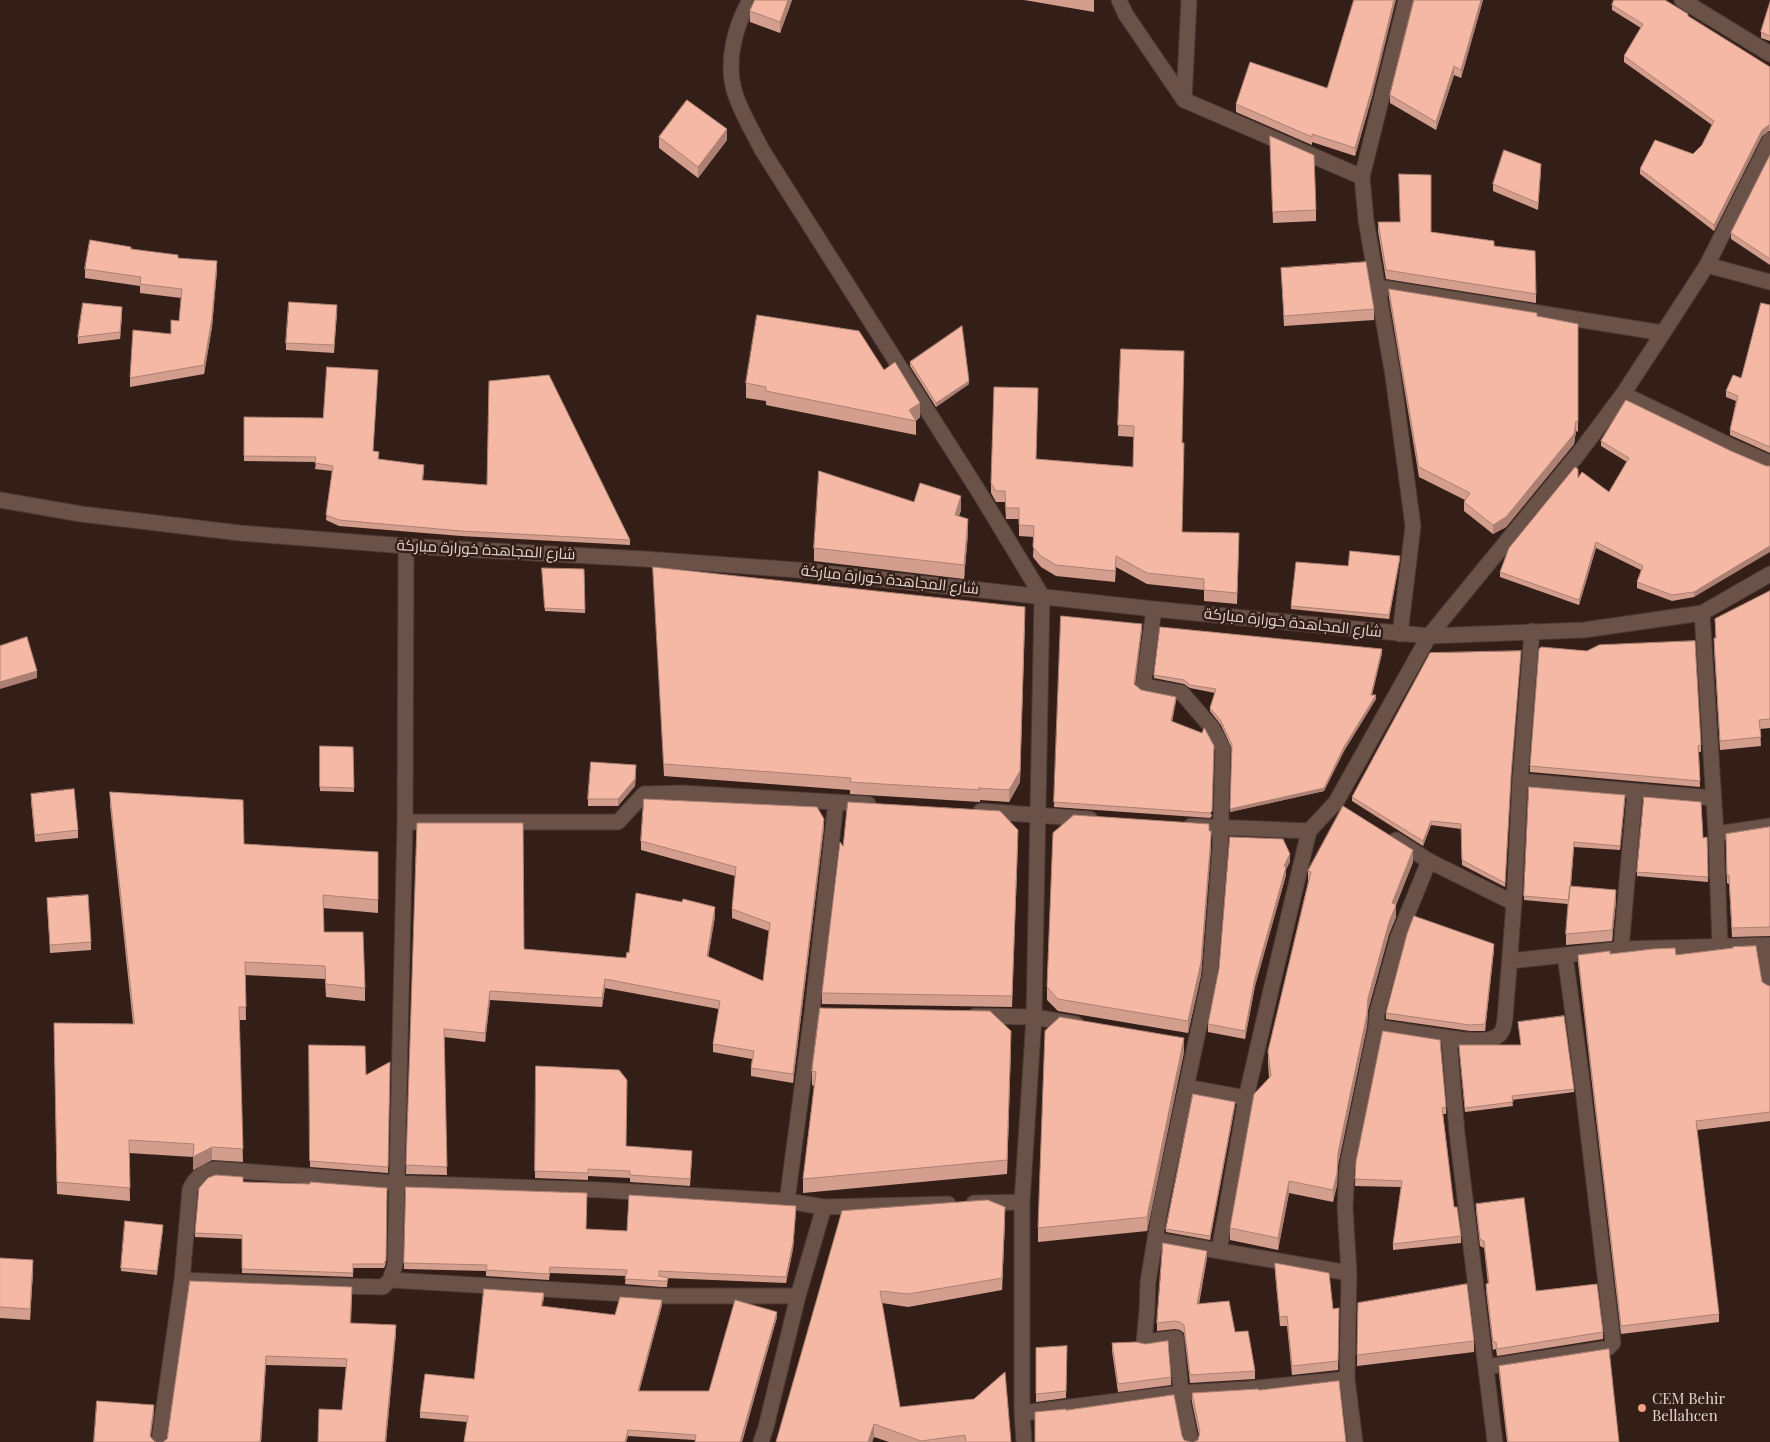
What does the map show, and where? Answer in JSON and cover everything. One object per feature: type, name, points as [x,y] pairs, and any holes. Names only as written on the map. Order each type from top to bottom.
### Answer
[{"type":"street","points":[[750,0],[736,34],[731,62],[733,88],[741,110],[762,150],[979,492],[1042,596],[1034,1016],[1022,1202],[1022,1413],[1024,1442]]},
{"type":"street","points":[[1119,0],[1126,15],[1184,100],[1362,178]]},
{"type":"street","points":[[1184,100],[1189,0]]},
{"type":"street","points":[[1400,634],[1413,526],[1393,376],[1366,220],[1362,178],[1406,0]]},
{"type":"street","points":[[1682,0],[1770,54]]},
{"type":"street","points":[[1219,1251],[1246,1098],[1309,831],[1341,804],[1429,636],[1579,453],[1623,394],[1707,264],[1770,140]]},
{"type":"street","points":[[1707,264],[1770,282]]},
{"type":"street","points":[[1378,287],[1663,333]]},
{"type":"street","points":[[1623,394],[1770,463]]},
{"type":"street","name":"شارع المجاهدة خورارة مباركة","points":[[0,500],[72,513],[240,533],[406,546],[789,569],[1154,609],[1429,636],[1584,630],[1702,613],[1770,574]]},
{"type":"street","points":[[182,1280],[383,1287],[390,1280],[395,1265],[405,822],[406,546]]},
{"type":"street","points":[[1154,609],[1143,686],[1182,693],[1213,729],[1223,749],[1219,828],[1220,849],[1210,976],[1155,1240],[1148,1282],[1144,1342],[1176,1338],[1181,1392],[1191,1442]]},
{"type":"street","points":[[1702,613],[1716,834],[1720,946]]},
{"type":"street","points":[[1376,1027],[1483,1041],[1493,1039],[1502,1032],[1505,1019],[1510,960],[1520,781],[1532,631]]},
{"type":"street","points":[[1520,781],[1713,798]]},
{"type":"street","points":[[1621,949],[1635,791]]},
{"type":"street","points":[[405,822],[618,822],[644,794],[682,792],[884,805]]},
{"type":"street","points":[[787,1201],[817,1013],[836,802]]},
{"type":"street","points":[[970,810],[1105,820]]},
{"type":"street","points":[[1181,825],[1309,831]]},
{"type":"street","points":[[1716,834],[1770,826]]},
{"type":"street","points":[[1387,834],[1429,861],[1514,903]]},
{"type":"street","points":[[1355,1442],[1347,1379],[1349,1273],[1344,1208],[1347,1167],[1376,1027],[1377,1013],[1398,937],[1429,861]]},
{"type":"street","points":[[1510,960],[1621,949],[1767,945],[1770,984]]},
{"type":"street","points":[[1486,1367],[1603,1349],[1608,1348],[1613,1343],[1565,955]]},
{"type":"street","points":[[957,1015],[1034,1016],[1091,1026]]},
{"type":"street","points":[[1449,1038],[1458,1133],[1495,1442]]},
{"type":"street","points":[[1177,1041],[1196,1044]]},
{"type":"street","points":[[1186,1087],[1246,1098]]},
{"type":"street","points":[[159,1442],[182,1280],[190,1190],[195,1179],[203,1173],[216,1169],[396,1182],[602,1190],[787,1201],[824,1207],[1022,1202]]},
{"type":"street","points":[[761,1442],[798,1296],[824,1207]]},
{"type":"street","points":[[1155,1240],[1349,1273]]},
{"type":"street","points":[[390,1280],[661,1296],[798,1296]]},
{"type":"street","points":[[1022,1413],[1181,1392],[1247,1389],[1347,1379]]},
{"type":"building","points":[[755,0],[788,0],[780,22],[750,11]]},
{"type":"building","points":[[1354,0],[1394,0],[1355,148],[1312,134],[1312,137],[1236,104],[1250,62],[1327,88]]},
{"type":"building","points":[[1414,0],[1481,0],[1461,70],[1454,66],[1436,122],[1390,95]]},
{"type":"building","points":[[1614,0],[1665,0],[1770,67],[1770,125],[1762,130],[1714,225],[1640,169],[1655,140],[1693,154],[1702,145],[1714,121],[1624,56],[1643,24],[1612,5]]},
{"type":"building","points":[[1770,2],[1770,36],[1761,32]]},
{"type":"building","points":[[687,100],[727,129],[698,167],[659,137]]},
{"type":"building","points":[[1270,136],[1314,155],[1316,210],[1273,212]]},
{"type":"building","points":[[1504,150],[1541,164],[1538,203],[1493,184]]},
{"type":"building","points":[[1770,155],[1770,259],[1731,233]]},
{"type":"building","points":[[1399,174],[1431,175],[1431,232],[1494,241],[1494,246],[1535,251],[1536,294],[1386,270],[1378,222],[1400,222]]},
{"type":"building","points":[[90,240],[131,247],[131,249],[178,255],[178,258],[217,261],[212,318],[204,365],[130,378],[133,330],[171,334],[171,320],[179,321],[182,289],[140,284],[141,277],[85,269]]},
{"type":"building","points":[[1366,262],[1374,309],[1284,316],[1281,268]]},
{"type":"building","points":[[1389,289],[1537,313],[1537,316],[1578,324],[1578,422],[1576,421],[1574,434],[1506,517],[1493,525],[1464,502],[1470,493],[1419,467]]},
{"type":"building","points":[[289,302],[337,305],[334,345],[286,343]]},
{"type":"building","points":[[83,303],[122,307],[120,332],[78,337]]},
{"type":"building","points":[[1761,303],[1770,305],[1770,447],[1730,430],[1738,396],[1726,391],[1733,375],[1741,378]]},
{"type":"building","points":[[757,315],[859,331],[884,370],[895,362],[920,403],[909,410],[916,421],[766,391],[766,387],[746,383]]},
{"type":"building","points":[[962,326],[969,381],[936,403],[910,362]]},
{"type":"building","points":[[1121,349],[1184,351],[1182,532],[1239,533],[1237,593],[1204,590],[1204,579],[1147,573],[1116,556],[1115,571],[1056,565],[1041,556],[1033,547],[1034,526],[1019,525],[1019,508],[1006,508],[1005,491],[996,491],[991,483],[994,387],[1038,388],[1036,459],[1133,467],[1134,426],[1118,425]]},
{"type":"building","points":[[327,367],[378,370],[373,451],[379,452],[378,459],[424,465],[422,480],[487,485],[489,381],[549,375],[630,540],[461,531],[339,520],[326,515],[333,466],[315,463],[316,457],[244,456],[244,417],[323,418]]},
{"type":"building","points":[[1626,400],[1731,451],[1770,466],[1770,546],[1694,592],[1672,595],[1637,582],[1643,566],[1596,542],[1579,600],[1500,572],[1509,548],[1575,467],[1578,469],[1578,478],[1582,472],[1609,492],[1629,458],[1601,441]]},
{"type":"building","points":[[819,471],[914,502],[920,483],[961,496],[955,515],[968,519],[964,565],[814,548]]},
{"type":"building","points":[[1350,551],[1400,556],[1389,615],[1291,606],[1296,562],[1348,566]]},
{"type":"building","points":[[653,567],[1025,607],[1020,771],[1009,790],[850,782],[851,778],[664,764]]},
{"type":"building","points":[[542,568],[584,569],[585,610],[545,608]]},
{"type":"building","points":[[1770,591],[1770,719],[1759,720],[1761,737],[1720,741],[1714,638],[1716,638],[1715,619]]},
{"type":"building","points":[[1061,616],[1142,624],[1134,684],[1141,690],[1176,697],[1171,721],[1202,733],[1205,729],[1214,746],[1212,811],[1210,813],[1054,802]]},
{"type":"building","points":[[1160,627],[1382,649],[1371,695],[1376,695],[1344,747],[1324,788],[1230,809],[1232,745],[1221,721],[1210,708],[1216,689],[1190,685],[1184,680],[1154,675]]},
{"type":"building","points":[[27,637],[37,671],[0,682],[0,646]]},
{"type":"building","points":[[1695,641],[1701,745],[1698,746],[1700,781],[1530,766],[1539,649],[1541,647],[1587,651],[1599,645]]},
{"type":"building","points":[[1521,651],[1505,883],[1462,860],[1461,824],[1431,821],[1423,841],[1352,797],[1430,653]]},
{"type":"building","points":[[320,746],[353,747],[354,788],[320,787]]},
{"type":"building","points":[[591,762],[636,765],[635,779],[618,799],[588,799]]},
{"type":"building","points":[[1529,787],[1625,795],[1620,846],[1574,842],[1569,900],[1524,896]]},
{"type":"building","points":[[74,789],[78,830],[35,835],[31,794]]},
{"type":"building","points":[[110,792],[243,800],[244,844],[378,852],[378,900],[323,895],[324,932],[363,932],[365,988],[326,984],[325,966],[245,962],[246,1007],[239,1007],[243,1149],[212,1147],[193,1157],[194,1144],[129,1140],[130,1188],[57,1182],[54,1023],[134,1024]]},
{"type":"building","points":[[1644,797],[1701,802],[1703,838],[1707,837],[1708,877],[1637,872]]},
{"type":"building","points":[[644,799],[817,807],[824,819],[793,1074],[751,1068],[754,1051],[713,1044],[720,1001],[605,979],[602,998],[490,991],[485,1033],[444,1029],[447,1167],[406,1165],[417,823],[523,823],[524,949],[626,958],[627,952],[629,953],[636,893],[682,902],[683,899],[715,907],[707,956],[763,981],[770,923],[732,909],[736,867],[641,841]]},
{"type":"building","points":[[848,802],[1000,811],[1018,830],[1012,996],[822,993],[840,842],[843,846]]},
{"type":"building","points":[[1343,806],[1413,850],[1392,903],[1396,905],[1389,922],[1368,998],[1367,1014],[1338,1153],[1337,1173],[1333,1190],[1289,1181],[1278,1238],[1230,1228],[1254,1094],[1271,1076],[1268,1051],[1311,872],[1308,871]]},
{"type":"building","points":[[1074,815],[1209,824],[1211,836],[1201,962],[1188,1021],[1058,999],[1047,987],[1053,833]]},
{"type":"building","points":[[1770,827],[1770,927],[1732,928],[1729,875],[1727,875],[1726,834]]},
{"type":"building","points":[[1230,837],[1283,839],[1290,854],[1284,866],[1286,867],[1255,978],[1245,1031],[1208,1024],[1219,969]]},
{"type":"building","points":[[1570,886],[1616,890],[1612,930],[1566,934]]},
{"type":"building","points":[[88,895],[91,942],[50,945],[47,898]]},
{"type":"building","points":[[1414,916],[1494,944],[1485,1024],[1470,1025],[1386,1013],[1407,934]]},
{"type":"building","points":[[1756,946],[1762,982],[1770,986],[1770,1112],[1696,1121],[1719,1314],[1621,1326],[1578,955],[1610,951],[1610,954],[1675,948],[1676,955],[1733,947]]},
{"type":"building","points":[[820,1008],[990,1011],[1011,1031],[1007,1160],[803,1179],[816,1072],[812,1071]]},
{"type":"building","points":[[1564,1016],[1574,1089],[1512,1096],[1513,1102],[1465,1108],[1459,1045],[1521,1045],[1518,1022]]},
{"type":"building","points":[[1060,1017],[1184,1038],[1147,1217],[1038,1228],[1045,1031]]},
{"type":"building","points":[[1383,1031],[1440,1040],[1446,1107],[1442,1108],[1454,1207],[1457,1207],[1461,1236],[1393,1244],[1402,1181],[1355,1179],[1356,1162]]},
{"type":"building","points":[[309,1045],[365,1046],[366,1075],[390,1062],[388,1167],[310,1161]]},
{"type":"building","points":[[536,1066],[619,1070],[627,1080],[626,1146],[692,1151],[690,1179],[630,1175],[630,1171],[588,1169],[588,1173],[535,1171]]},
{"type":"building","points":[[1193,1094],[1235,1102],[1210,1236],[1166,1229]]},
{"type":"building","points":[[216,1175],[243,1177],[243,1182],[310,1184],[310,1182],[387,1188],[386,1260],[384,1264],[353,1264],[353,1273],[242,1269],[242,1235],[195,1233],[199,1188],[208,1178]]},
{"type":"building","points":[[406,1187],[587,1193],[586,1229],[627,1231],[629,1195],[796,1206],[793,1243],[786,1277],[659,1271],[659,1276],[668,1278],[667,1281],[661,1281],[625,1279],[627,1270],[550,1267],[549,1274],[486,1270],[487,1265],[404,1263]]},
{"type":"building","points":[[1524,1198],[1536,1291],[1597,1284],[1603,1332],[1497,1349],[1496,1342],[1493,1342],[1486,1284],[1489,1283],[1484,1241],[1480,1239],[1476,1204]]},
{"type":"building","points":[[988,1200],[1005,1207],[1002,1278],[908,1294],[880,1291],[900,1407],[974,1399],[1005,1372],[1011,1442],[966,1442],[965,1435],[921,1441],[874,1424],[868,1442],[776,1442],[842,1211]]},
{"type":"building","points":[[125,1221],[163,1225],[157,1271],[121,1268]]},
{"type":"building","points":[[1163,1243],[1207,1251],[1197,1304],[1229,1301],[1235,1332],[1248,1331],[1255,1371],[1190,1375],[1184,1325],[1175,1321],[1157,1323]]},
{"type":"building","points":[[0,1258],[33,1260],[30,1309],[0,1307]]},
{"type":"building","points":[[1275,1263],[1329,1273],[1333,1309],[1339,1308],[1338,1361],[1292,1366],[1287,1316],[1280,1317]]},
{"type":"building","points":[[190,1281],[352,1287],[350,1323],[396,1325],[385,1442],[318,1442],[319,1409],[342,1410],[347,1359],[266,1356],[260,1442],[163,1442],[167,1439]]},
{"type":"building","points":[[1467,1284],[1474,1341],[1357,1355],[1358,1303]]},
{"type":"building","points":[[484,1289],[544,1293],[541,1306],[615,1315],[620,1297],[662,1300],[638,1391],[709,1391],[735,1300],[777,1312],[740,1442],[695,1442],[696,1435],[628,1430],[625,1442],[464,1442],[468,1416],[420,1412],[425,1374],[474,1379]]},
{"type":"building","points":[[1168,1341],[1171,1377],[1118,1384],[1112,1343],[1136,1342],[1145,1344]]},
{"type":"building","points":[[1067,1346],[1066,1391],[1036,1394],[1036,1348]]},
{"type":"building","points":[[1609,1349],[1619,1442],[1508,1442],[1499,1366]]},
{"type":"building","points":[[1339,1381],[1346,1442],[1194,1442],[1198,1440],[1200,1432],[1192,1393],[1259,1390]]},
{"type":"building","points":[[1174,1395],[1182,1436],[1184,1440],[1190,1442],[1035,1442],[1035,1412],[1066,1410]]},
{"type":"building","points":[[97,1401],[154,1405],[150,1436],[156,1442],[94,1442]]},
{"type":"place","name":"CEM Behir Bellahcen","points":[[1642,1408]]}]
